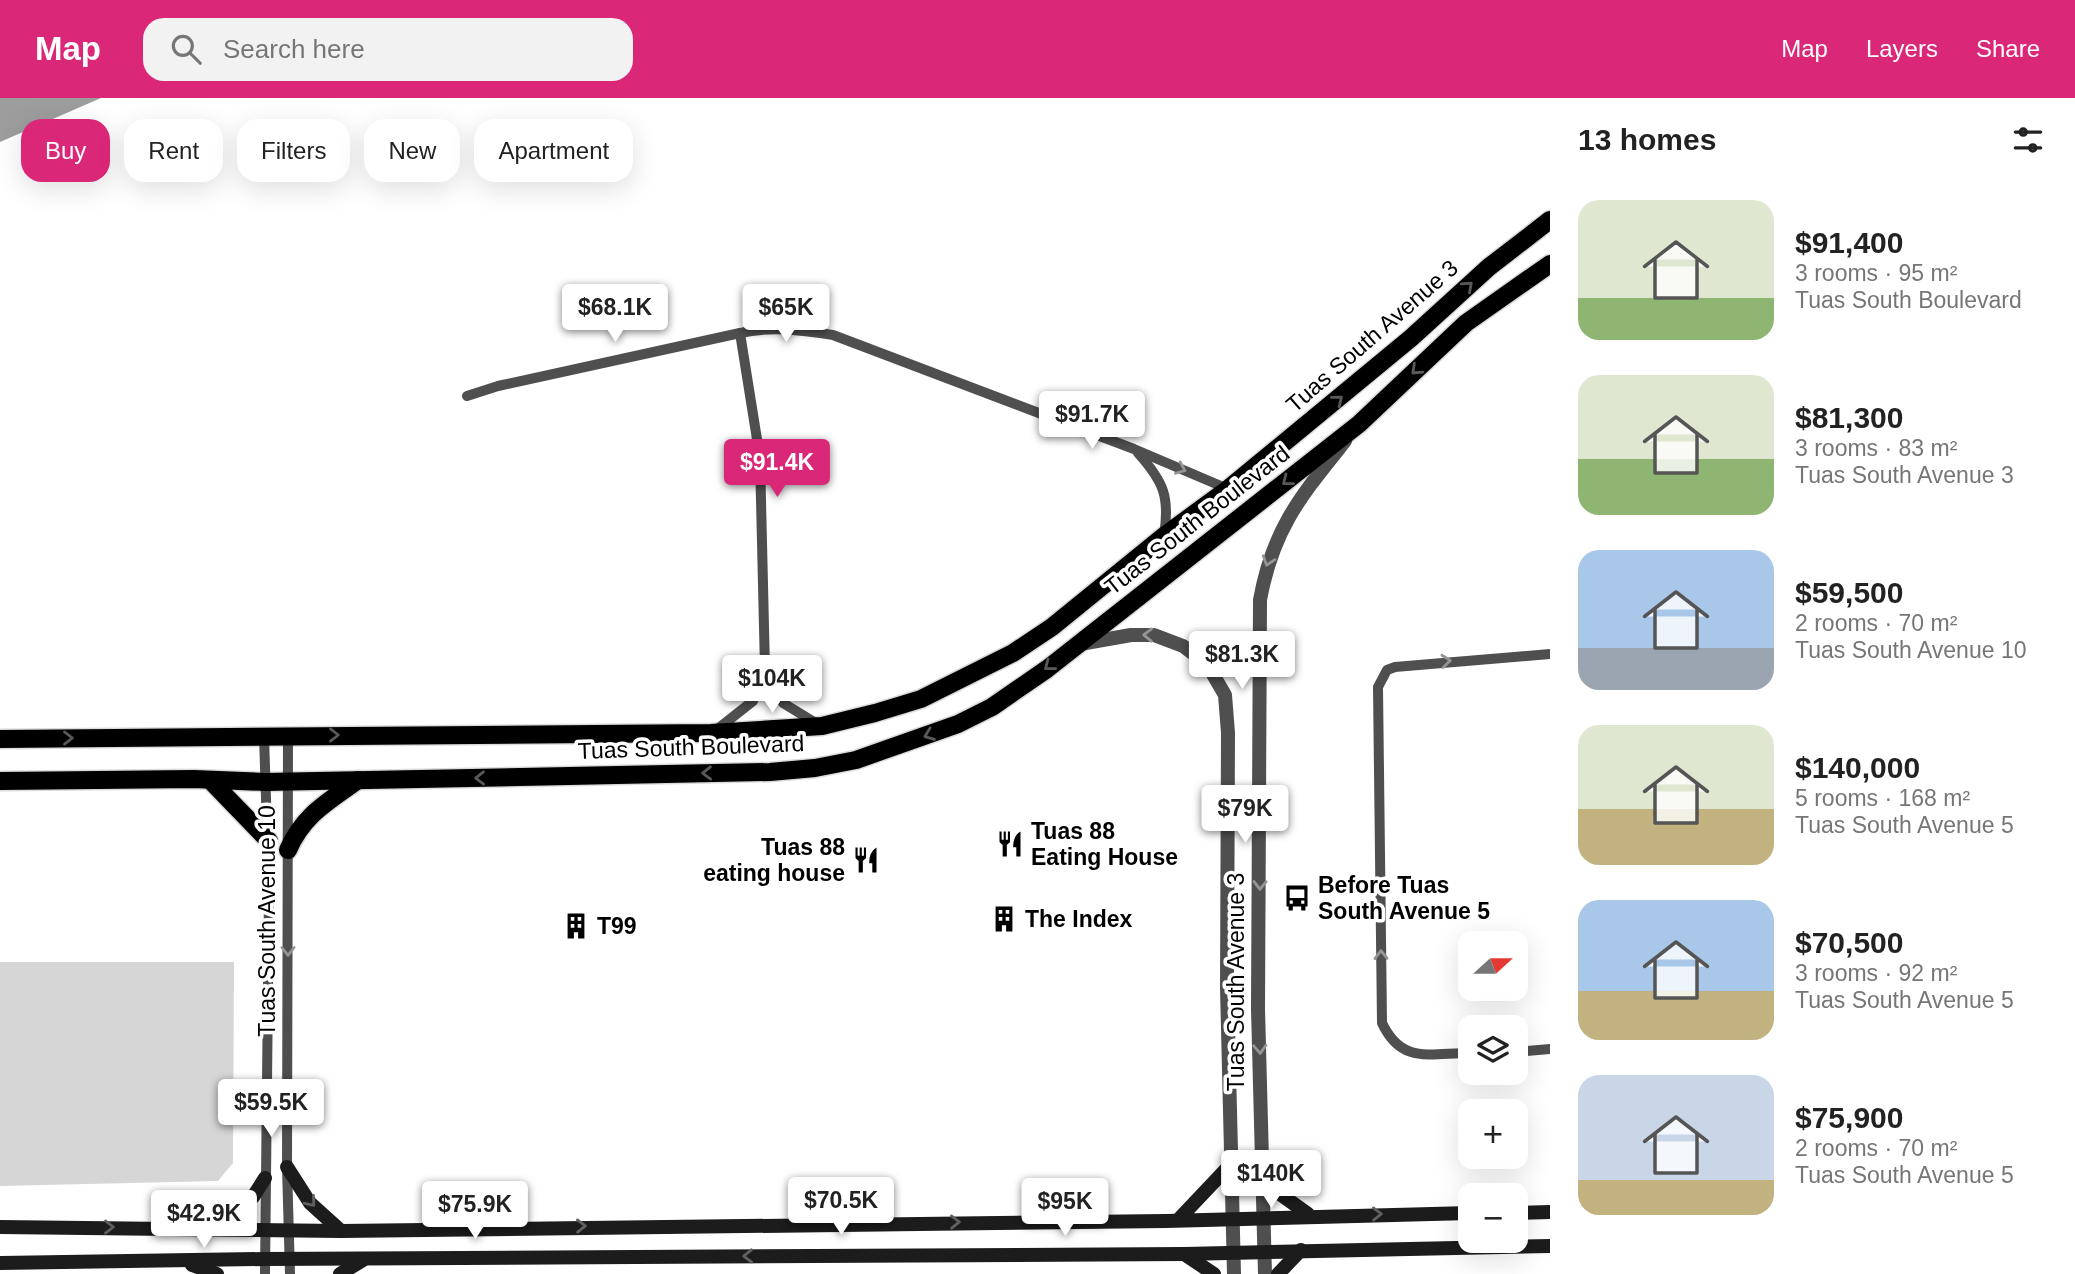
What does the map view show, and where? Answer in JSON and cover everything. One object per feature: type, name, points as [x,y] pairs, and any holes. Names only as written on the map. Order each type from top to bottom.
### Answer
[{"type":"main road","name":"Tuas South Avenue 3","points":[[1228,489],[1392,354],[1489,267],[1550,220]]},
{"type":"main road","name":"Tuas South Avenue 3","points":[[1359,424],[1466,323],[1550,264]]},
{"type":"main road","name":"Tuas South Boulevard","points":[[0,781],[265,782],[770,772],[816,768],[895,748],[958,724],[992,707],[1076,645],[1359,424]]},
{"type":"main road","name":"Tuas South Boulevard","points":[[0,739],[711,733],[822,726],[921,698],[977,673],[1052,627],[1164,536],[1228,489]]},
{"type":"main road","points":[[210,780],[269,841]]},
{"type":"main road","points":[[288,850],[297,830],[310,814],[358,780]]},
{"type":"main road","points":[[1178,1220],[1231,1164]]},
{"type":"main road","points":[[287,1167],[310,1203],[341,1230]]},
{"type":"main road","points":[[1262,1174],[1273,1189],[1308,1215]]},
{"type":"main road","points":[[202,1227],[253,1197],[265,1178]]},
{"type":"main road","points":[[1528,1213],[1550,1212]]},
{"type":"main road","points":[[0,1227],[265,1227],[341,1230],[1178,1220],[1458,1213]]},
{"type":"main road","points":[[0,1263],[1184,1254],[1550,1246]]},
{"type":"main road","points":[[1278,1274],[1301,1250]]},
{"type":"main road","points":[[1184,1254],[1214,1274]]},
{"type":"main road","points":[[341,1274],[364,1259]]},
{"type":"main road","points":[[177,1261],[217,1274]]},
{"type":"street","points":[[467,396],[498,386],[740,333],[782,328],[833,335],[1134,449],[1228,489]]},
{"type":"street","points":[[711,733],[746,709],[759,689],[765,670],[760,458],[740,333]]},
{"type":"street","name":"Tuas South Avenue 3","points":[[1265,1274],[1258,1009],[1260,600],[1265,570],[1278,533],[1311,484],[1359,424]]},
{"type":"street","points":[[1134,449],[1150,467],[1168,501],[1164,536]]},
{"type":"street","name":"Tuas South Avenue 3","points":[[1076,645],[1131,635],[1166,637],[1207,664],[1225,695],[1228,733],[1227,988],[1234,1274]]},
{"type":"street","points":[[1458,1052],[1408,1053],[1396,1046],[1382,1023],[1378,687],[1387,670],[1395,667],[1545,654],[1550,662]]},
{"type":"street","points":[[765,670],[783,704],[822,726]]},
{"type":"street","name":"Tuas South Avenue 10","points":[[264,736],[269,841],[265,1274]]},
{"type":"street","name":"Tuas South Avenue 10","points":[[288,736],[287,1167],[290,1274]]},
{"type":"street","points":[[1528,1051],[1550,1049]]},
{"type":"shaded area","points":[[0,98],[101,98],[53,119],[21,119],[21,133],[0,142]]},
{"type":"shaded area","points":[[0,962],[234,962],[233,1163],[218,1181],[0,1186]]},
{"type":"place","name":"Tuas 88 Eating House","points":[[1010,844]]},
{"type":"place","name":"Tuas 88 eating house","points":[[866,860]]},
{"type":"place","name":"Before Tuas South Avenue 5","points":[[1297,898]]},
{"type":"place","name":"The Index","points":[[1004,919]]},
{"type":"place","name":"T99","points":[[576,926]]}]
